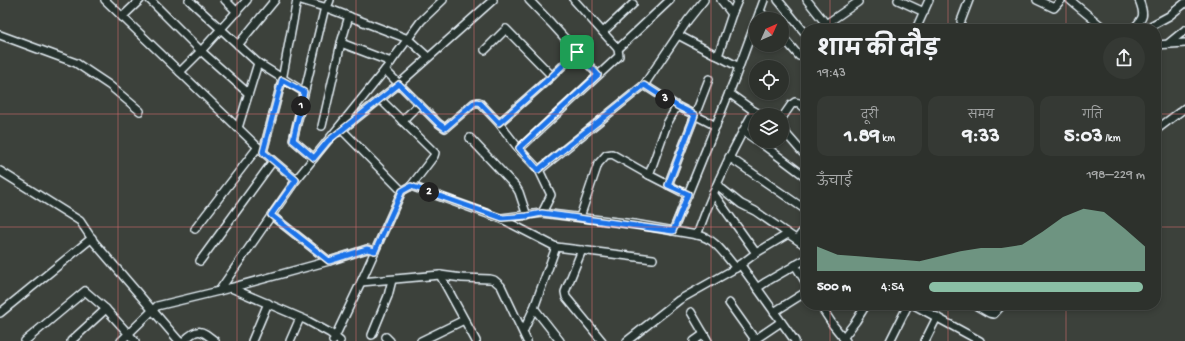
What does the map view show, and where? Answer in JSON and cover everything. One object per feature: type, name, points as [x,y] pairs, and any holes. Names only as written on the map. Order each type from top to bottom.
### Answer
[{"type":"street","points":[[105,0],[260,149],[296,180]]},
{"type":"street","points":[[122,17],[140,0]]},
{"type":"street","points":[[150,0],[201,51],[248,93]]},
{"type":"street","points":[[188,0],[258,63],[282,80],[304,92]]},
{"type":"street","points":[[225,0],[237,12]]},
{"type":"street","points":[[180,72],[247,0]]},
{"type":"street","points":[[238,45],[275,0]]},
{"type":"street","points":[[195,230],[260,149],[282,80],[297,0]]},
{"type":"street","points":[[301,0],[349,16],[408,39],[428,58]]},
{"type":"street","points":[[314,158],[293,140],[326,8],[330,0]]},
{"type":"street","points":[[219,291],[296,180],[385,70],[421,21],[444,0]]},
{"type":"street","points":[[328,141],[399,84],[493,0]]},
{"type":"street","points":[[528,0],[598,75]]},
{"type":"street","points":[[519,148],[619,56],[618,49],[574,0]]},
{"type":"street","points":[[618,49],[670,0]]},
{"type":"street","points":[[538,170],[644,85],[704,0]]},
{"type":"street","points":[[721,0],[732,14]]},
{"type":"street","points":[[718,56],[738,0]]},
{"type":"street","points":[[760,11],[764,0]]},
{"type":"street","points":[[806,0],[826,24],[858,2]]},
{"type":"street","points":[[898,0],[924,12]]},
{"type":"street","points":[[918,24],[929,0]]},
{"type":"street","points":[[961,21],[969,0]]},
{"type":"street","points":[[1037,0],[1054,8],[1061,0]]},
{"type":"street","points":[[1070,0],[1099,24]]},
{"type":"street","points":[[1137,24],[1143,17],[1144,11],[1140,0]]},
{"type":"street","points":[[781,1],[801,27]]},
{"type":"street","points":[[1155,24],[1169,16],[1185,3]]},
{"type":"street","points":[[603,32],[633,4]]},
{"type":"street","points":[[322,126],[341,43],[349,16]]},
{"type":"street","points":[[485,50],[506,29],[552,76]]},
{"type":"street","points":[[1169,43],[1185,30]]},
{"type":"street","points":[[678,35],[739,67]]},
{"type":"street","points":[[0,36],[76,63],[109,85],[140,111]]},
{"type":"street","points":[[673,231],[729,94],[749,39]]},
{"type":"street","points":[[341,43],[391,62]]},
{"type":"street","points":[[1161,44],[1185,43]]},
{"type":"street","points":[[789,44],[799,56]]},
{"type":"street","points":[[499,123],[577,52]]},
{"type":"street","points":[[238,128],[258,63]]},
{"type":"street","points":[[385,70],[438,123],[445,128],[474,103],[480,103],[499,123],[538,170],[551,194],[542,213]]},
{"type":"street","points":[[668,185],[709,79]]},
{"type":"street","points":[[644,85],[677,106],[716,126]]},
{"type":"street","points":[[729,94],[750,108]]},
{"type":"street","points":[[231,288],[300,318],[336,339],[402,191],[411,186],[435,153],[380,99]]},
{"type":"street","points":[[789,108],[795,102],[801,105]]},
{"type":"street","points":[[402,121],[419,104]]},
{"type":"street","points":[[649,175],[667,124],[677,106]]},
{"type":"street","points":[[1161,126],[1185,108]]},
{"type":"street","points":[[697,235],[729,157],[749,120]]},
{"type":"street","points":[[342,130],[402,191]]},
{"type":"street","points":[[743,131],[749,135]]},
{"type":"street","points":[[789,137],[801,151]]},
{"type":"street","points":[[470,138],[516,187],[527,216]]},
{"type":"street","points":[[768,148],[801,173]]},
{"type":"street","points":[[580,218],[598,164],[606,155],[612,154],[668,185],[688,194]]},
{"type":"street","points":[[729,157],[801,207]]},
{"type":"street","points":[[200,261],[273,161]]},
{"type":"street","points":[[0,171],[80,221],[92,238],[179,341]]},
{"type":"street","points":[[411,186],[502,218],[556,247],[653,259]]},
{"type":"street","points":[[717,186],[741,204],[801,242]]},
{"type":"street","points":[[713,193],[756,253]]},
{"type":"street","points":[[502,218],[542,213],[703,236],[716,244],[738,266],[757,288],[795,341]]},
{"type":"street","points":[[271,215],[329,261]]},
{"type":"street","points":[[627,341],[679,300],[738,266],[756,253],[788,234]]},
{"type":"street","points":[[797,239],[801,234]]},
{"type":"street","points":[[0,313],[92,238]]},
{"type":"street","points":[[523,332],[534,308],[556,247]]},
{"type":"street","points":[[121,341],[157,306],[231,288],[367,249],[375,251]]},
{"type":"street","points":[[582,250],[565,292],[566,297],[602,341]]},
{"type":"street","points":[[757,288],[801,262]]},
{"type":"street","points":[[795,265],[801,275]]},
{"type":"street","points":[[361,282],[440,275],[462,278],[486,278],[494,280],[501,286],[527,341]]},
{"type":"street","points":[[440,275],[473,340]]},
{"type":"street","points":[[372,335],[388,296],[392,280]]},
{"type":"street","points":[[24,341],[84,291],[106,309],[135,341]]},
{"type":"street","points":[[774,312],[801,295]]},
{"type":"street","points":[[252,341],[268,303]]},
{"type":"street","points":[[729,303],[754,341],[781,322]]},
{"type":"street","points":[[534,308],[560,341]]},
{"type":"street","points":[[71,341],[106,309]]},
{"type":"street","points":[[823,310],[833,326],[845,339],[863,310]]},
{"type":"street","points":[[890,341],[906,310]]},
{"type":"street","points":[[928,310],[979,341]]},
{"type":"street","points":[[984,310],[994,314],[998,310]]},
{"type":"street","points":[[691,312],[706,338],[694,341]]},
{"type":"street","points":[[925,341],[937,317]]},
{"type":"street","points":[[290,341],[300,318]]},
{"type":"street","points":[[420,341],[433,339],[464,320]]},
{"type":"street","points":[[184,341],[192,333],[197,331],[204,333],[215,341]]},
{"type":"route","points":[[577,52],[598,75],[519,148],[538,170],[639,87],[644,85],[677,106],[695,115],[668,185],[688,194],[673,231],[634,224],[542,213],[502,218],[411,186],[402,191],[375,251],[367,249],[329,261],[271,215],[296,180],[263,152],[282,80],[304,92],[293,140],[314,158],[328,141],[399,84],[438,123],[445,128],[447,128],[474,103],[477,102],[479,102],[499,123],[577,52]]}]
